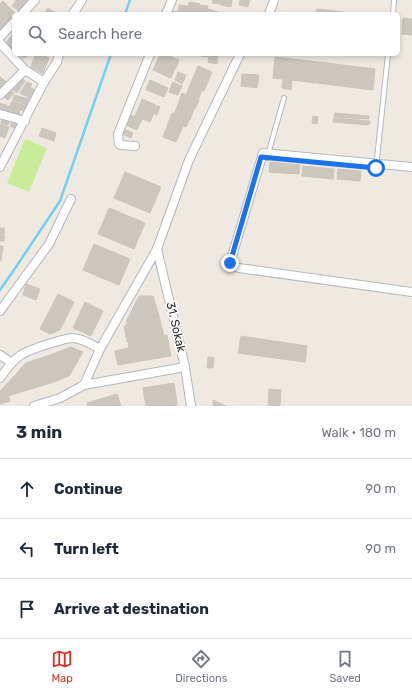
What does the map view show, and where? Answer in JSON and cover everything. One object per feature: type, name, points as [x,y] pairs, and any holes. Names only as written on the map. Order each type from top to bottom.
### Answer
[{"type":"street","points":[[24,12],[35,0]]},
{"type":"street","points":[[74,12],[82,0]]},
{"type":"street","points":[[167,12],[172,0]]},
{"type":"street","points":[[270,12],[274,0]]},
{"type":"street","points":[[0,37],[12,24]]},
{"type":"street","points":[[0,43],[25,70],[44,82]]},
{"type":"street","points":[[0,168],[44,82],[57,62],[58,56]]},
{"type":"street","points":[[135,146],[126,144],[120,145],[118,134],[149,56]]},
{"type":"street","points":[[84,385],[100,349],[157,249],[189,160],[239,56]]},
{"type":"street","points":[[0,95],[25,70]]},
{"type":"street","points":[[1,116],[25,121]]},
{"type":"street","points":[[266,156],[376,166],[412,167]]},
{"type":"street","points":[[266,156],[236,258],[239,263],[412,289]]},
{"type":"street","points":[[266,156],[230,263],[238,268],[412,292]]},
{"type":"street","points":[[376,166],[412,172]]},
{"type":"street","points":[[0,311],[49,244],[71,199]]},
{"type":"street","name":"31. Sokak","points":[[157,249],[185,367],[191,406]]},
{"type":"street","points":[[0,378],[12,363],[22,354],[58,341],[74,338],[90,343],[100,349]]},
{"type":"street","points":[[0,355],[12,363]]},
{"type":"street","points":[[39,405],[61,402],[84,385],[185,367]]},
{"type":"lane","points":[[393,12],[394,0]]},
{"type":"lane","points":[[376,166],[388,56]]},
{"type":"lane","points":[[266,156],[284,98]]},
{"type":"green space","points":[[25,139],[47,148],[29,192],[7,183]]},
{"type":"building","points":[[16,0],[27,0],[19,11],[12,6]]},
{"type":"building","points":[[213,0],[222,0],[221,4],[212,3]]},
{"type":"building","points":[[222,0],[232,0],[231,7],[221,5]]},
{"type":"building","points":[[240,0],[250,0],[248,7],[239,5]]},
{"type":"building","points":[[3,1],[14,12],[12,12],[12,19],[0,32],[0,4]]},
{"type":"building","points":[[189,2],[200,4],[198,12],[187,12]]},
{"type":"building","points":[[179,5],[188,6],[187,12],[178,12]]},
{"type":"building","points":[[200,5],[208,6],[207,12],[198,12]]},
{"type":"building","points":[[48,8],[54,12],[45,12]]},
{"type":"building","points":[[208,9],[218,12],[207,12]]},
{"type":"building","points":[[317,9],[343,12],[316,12]]},
{"type":"building","points":[[403,18],[412,19],[412,35],[402,34]]},
{"type":"building","points":[[12,35],[12,48],[6,43]]},
{"type":"building","points":[[35,56],[44,56],[49,58],[43,73],[30,68]]},
{"type":"building","points":[[159,56],[169,56],[179,60],[176,68],[157,61]]},
{"type":"building","points":[[209,56],[218,56],[217,64],[208,62]]},
{"type":"building","points":[[275,57],[318,62],[316,83],[292,80],[291,90],[282,88],[283,79],[273,78]]},
{"type":"building","points":[[157,61],[175,68],[171,78],[153,70]]},
{"type":"building","points":[[319,62],[375,69],[373,90],[317,83]]},
{"type":"building","points":[[198,66],[212,72],[204,91],[190,85]]},
{"type":"building","points":[[178,72],[186,75],[182,84],[175,80]]},
{"type":"building","points":[[242,74],[259,75],[257,88],[241,86]]},
{"type":"building","points":[[0,77],[7,82],[2,89],[0,87]]},
{"type":"building","points":[[20,77],[25,81],[17,93],[12,89]]},
{"type":"building","points":[[150,80],[168,88],[164,97],[146,90]]},
{"type":"building","points":[[27,82],[32,84],[30,87],[35,90],[30,98],[20,93]]},
{"type":"building","points":[[173,82],[182,86],[178,95],[169,92]]},
{"type":"building","points":[[190,85],[202,90],[198,100],[186,95]]},
{"type":"building","points":[[10,90],[14,93],[8,100],[4,97]]},
{"type":"building","points":[[182,93],[199,100],[195,109],[179,102]]},
{"type":"building","points":[[14,95],[29,99],[27,105],[13,100]]},
{"type":"building","points":[[142,99],[160,107],[157,115],[139,107]]},
{"type":"building","points":[[12,101],[26,106],[24,111],[10,106]]},
{"type":"building","points":[[179,102],[194,109],[190,120],[174,114]]},
{"type":"building","points":[[0,103],[20,110],[18,118],[0,113]]},
{"type":"building","points":[[139,107],[154,113],[150,122],[135,116]]},
{"type":"building","points":[[172,113],[189,120],[186,127],[169,121]]},
{"type":"building","points":[[335,113],[369,116],[369,119],[334,117]]},
{"type":"building","points":[[130,115],[142,119],[137,130],[126,125]]},
{"type":"building","points":[[313,116],[318,117],[317,124],[312,123]]},
{"type":"building","points":[[334,118],[370,121],[369,125],[333,122]]},
{"type":"building","points":[[2,119],[9,121],[8,125],[1,123]]},
{"type":"building","points":[[169,121],[183,126],[176,142],[163,137]]},
{"type":"building","points":[[12,122],[19,125],[17,129],[10,126]]},
{"type":"building","points":[[0,124],[9,127],[5,138],[0,136]]},
{"type":"building","points":[[42,128],[56,133],[54,141],[39,136]]},
{"type":"building","points":[[124,129],[133,133],[131,138],[122,134]]},
{"type":"building","points":[[270,162],[300,165],[299,174],[269,172]]},
{"type":"building","points":[[303,166],[334,169],[333,179],[302,176]]},
{"type":"building","points":[[338,169],[361,171],[360,181],[337,179]]},
{"type":"building","points":[[125,172],[161,187],[150,213],[114,198]]},
{"type":"building","points":[[109,208],[145,223],[134,249],[98,234]]},
{"type":"building","points":[[0,228],[4,228],[4,234],[0,234]]},
{"type":"building","points":[[0,235],[4,235],[4,241],[0,241]]},
{"type":"building","points":[[94,244],[130,259],[119,285],[83,270]]},
{"type":"building","points":[[0,246],[3,246],[1,261],[0,261]]},
{"type":"building","points":[[26,284],[40,289],[36,300],[23,295]]},
{"type":"building","points":[[58,294],[74,302],[60,330],[50,334],[40,329]]},
{"type":"building","points":[[139,296],[153,296],[159,316],[126,322]]},
{"type":"building","points":[[85,302],[103,311],[91,336],[73,328]]},
{"type":"building","points":[[159,316],[164,336],[127,342],[124,327],[129,321]]},
{"type":"building","points":[[167,335],[171,356],[141,361],[137,341]]},
{"type":"building","points":[[241,336],[307,346],[305,362],[238,353]]},
{"type":"building","points":[[137,341],[141,361],[118,365],[115,351],[129,348],[128,342]]},
{"type":"building","points":[[71,347],[83,352],[69,376],[54,382],[47,356]]},
{"type":"building","points":[[47,356],[54,382],[8,396],[5,386],[26,363]]},
{"type":"building","points":[[208,357],[214,358],[213,368],[207,368]]},
{"type":"building","points":[[174,383],[177,403],[166,406],[146,406],[143,388]]},
{"type":"building","points":[[5,386],[10,401],[0,404],[0,391]]},
{"type":"building","points":[[269,389],[281,390],[280,406],[268,406]]},
{"type":"building","points":[[117,394],[121,406],[88,406],[87,403]]},
{"type":"building","points":[[213,400],[226,406],[213,406]]},
{"type":"building","points":[[177,403],[177,406],[166,406]]},
{"type":"waterway","points":[[126,12],[130,0]]},
{"type":"waterway","points":[[0,290],[60,201],[110,56]]},
{"type":"route","points":[[230,263],[261,157],[376,168]]}]
